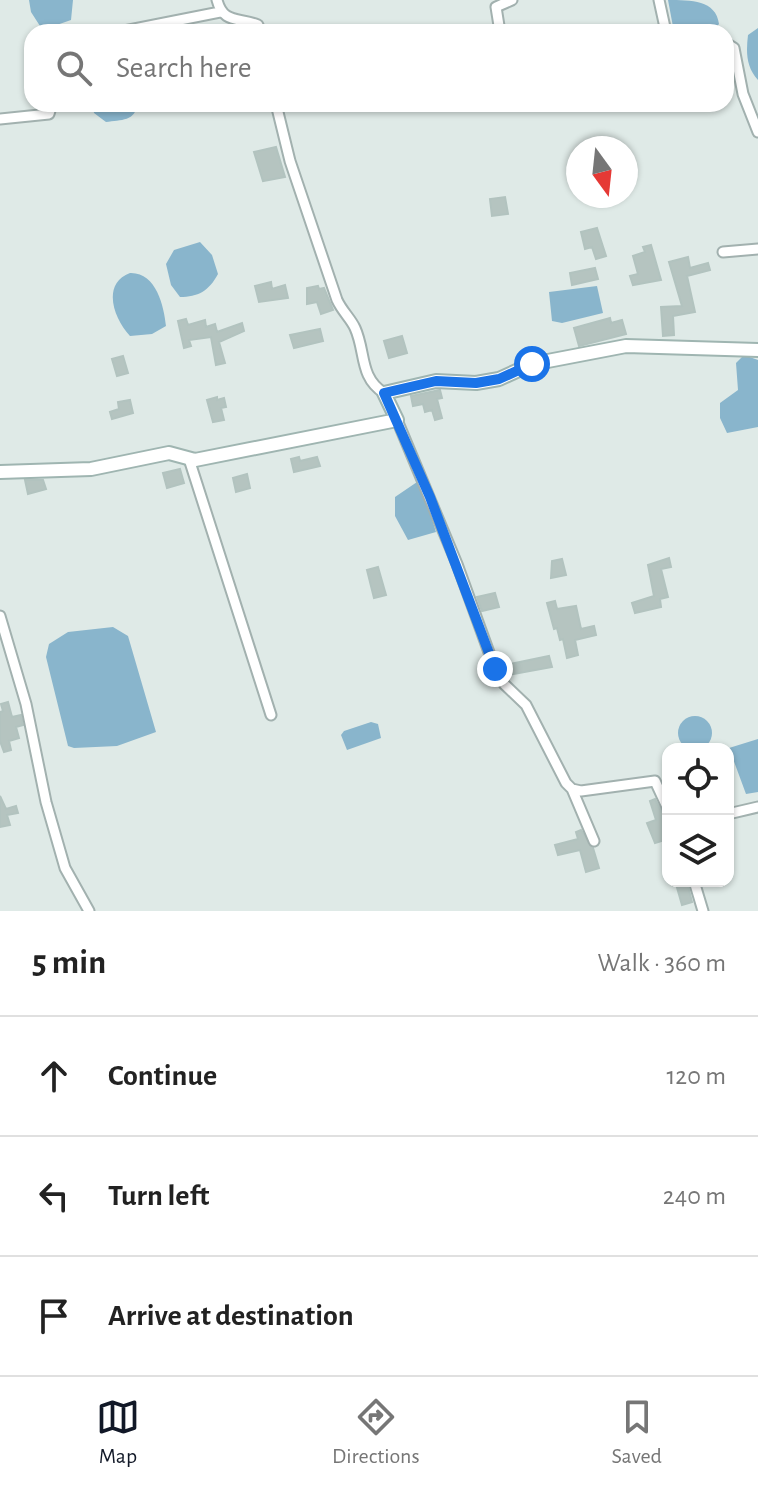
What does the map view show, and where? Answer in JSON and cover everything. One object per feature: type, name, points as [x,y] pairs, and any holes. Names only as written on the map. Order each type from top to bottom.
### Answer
[{"type":"street","points":[[217,0],[220,12],[228,19],[253,24]]},
{"type":"street","points":[[499,24],[496,7],[512,0]]},
{"type":"street","points":[[659,0],[664,24]]},
{"type":"street","points":[[159,24],[220,12]]},
{"type":"street","points":[[734,48],[743,94],[758,132]]},
{"type":"street","points":[[0,119],[47,115],[48,112]]},
{"type":"street","points":[[278,112],[290,161],[337,300],[345,318],[354,326],[369,380],[384,393],[397,420],[457,564],[495,669],[504,684],[526,705],[572,789],[594,841]]},
{"type":"street","points":[[723,252],[758,249]]},
{"type":"street","points":[[384,393],[436,381],[476,383],[499,379],[532,364],[626,346],[758,350]]},
{"type":"street","points":[[0,472],[91,469],[169,453],[189,459],[236,454],[397,420]]},
{"type":"street","points":[[189,459],[271,715]]},
{"type":"street","points":[[0,616],[26,704],[46,802],[65,868],[89,911]]},
{"type":"street","points":[[572,789],[655,781],[662,796]]},
{"type":"street","points":[[734,813],[758,807]]},
{"type":"street","points":[[696,887],[703,911]]},
{"type":"water","points":[[29,0],[73,0],[71,20],[60,24],[39,24],[31,12]]},
{"type":"water","points":[[668,0],[693,1],[708,6],[717,16],[719,24],[672,24]]},
{"type":"water","points":[[758,28],[758,80],[749,65],[747,47],[748,35]]},
{"type":"water","points":[[135,112],[131,117],[106,122],[94,113]]},
{"type":"water","points":[[200,242],[212,255],[218,274],[202,292],[180,297],[171,285],[166,264],[174,250]]},
{"type":"water","points":[[130,273],[146,278],[161,300],[166,326],[152,334],[130,336],[115,311],[113,293],[116,285]]},
{"type":"water","points":[[597,286],[603,313],[562,323],[552,321],[549,292]]},
{"type":"water","points":[[744,355],[758,360],[758,427],[727,433],[720,418],[720,403],[738,390],[736,363]]},
{"type":"water","points":[[420,480],[436,532],[408,540],[395,516],[395,497]]},
{"type":"water","points":[[113,627],[128,636],[156,732],[117,746],[68,746],[46,657],[49,644],[68,632]]},
{"type":"water","points":[[688,717],[702,717],[711,726],[709,743],[681,743],[679,740],[679,726]]},
{"type":"water","points":[[371,722],[378,724],[381,738],[347,750],[341,735],[344,731]]},
{"type":"water","points":[[758,739],[758,792],[746,794],[734,762],[734,746]]},
{"type":"building","points":[[276,147],[285,177],[263,181],[254,152]]},
{"type":"building","points":[[505,197],[508,214],[492,216],[490,199]]},
{"type":"building","points":[[597,228],[606,256],[596,259],[592,247],[585,249],[581,232]]},
{"type":"building","points":[[651,245],[661,280],[633,285],[630,276],[638,274],[633,256],[645,252],[643,247]]},
{"type":"building","points":[[688,257],[690,268],[708,263],[710,270],[687,276],[695,312],[673,316],[674,335],[663,336],[661,307],[682,306],[669,262]]},
{"type":"building","points":[[595,268],[598,279],[572,285],[570,273]]},
{"type":"building","points":[[271,282],[272,289],[285,285],[288,298],[259,302],[255,286]]},
{"type":"building","points":[[318,286],[319,289],[324,288],[333,310],[321,314],[317,302],[307,304],[307,288]]},
{"type":"building","points":[[610,318],[611,323],[622,320],[626,334],[579,346],[574,328]]},
{"type":"building","points":[[186,319],[188,325],[205,320],[206,327],[215,324],[217,332],[242,323],[244,331],[219,342],[225,363],[216,365],[211,337],[189,340],[191,346],[184,348],[178,321]]},
{"type":"building","points":[[320,329],[323,341],[294,348],[290,335]]},
{"type":"building","points":[[402,336],[407,353],[389,358],[384,341]]},
{"type":"building","points":[[123,356],[128,373],[117,376],[112,359]]},
{"type":"building","points":[[440,390],[442,398],[437,399],[442,418],[435,420],[432,410],[425,412],[423,404],[413,406],[411,396]]},
{"type":"building","points":[[217,397],[217,400],[224,398],[226,407],[221,408],[224,420],[213,422],[207,400]]},
{"type":"building","points":[[130,400],[133,413],[112,419],[110,412],[119,409],[118,402]]},
{"type":"building","points":[[299,457],[300,461],[317,457],[320,466],[294,472],[291,459]]},
{"type":"building","points":[[180,469],[184,483],[167,488],[163,473]]},
{"type":"building","points":[[247,474],[250,488],[236,492],[233,478]]},
{"type":"building","points":[[25,480],[43,480],[46,489],[28,494]]},
{"type":"building","points":[[669,558],[671,567],[661,569],[668,597],[660,599],[661,607],[635,613],[632,603],[654,596],[648,565]]},
{"type":"building","points":[[562,559],[566,575],[551,578],[552,561]]},
{"type":"building","points":[[378,567],[386,595],[374,598],[367,570]]},
{"type":"building","points":[[495,593],[499,607],[482,611],[477,597]]},
{"type":"building","points":[[555,601],[557,609],[576,606],[581,629],[594,626],[596,635],[575,640],[578,655],[567,658],[563,639],[560,640],[557,628],[554,629],[547,603]]},
{"type":"building","points":[[549,656],[552,667],[513,674],[510,664]]},
{"type":"building","points":[[8,702],[12,717],[21,715],[23,725],[16,727],[19,738],[9,741],[11,750],[4,752],[0,741],[0,712],[3,711],[1,704]]},
{"type":"building","points":[[0,796],[6,809],[16,806],[18,813],[7,815],[10,825],[0,827]]},
{"type":"building","points":[[655,799],[662,813],[662,841],[655,843],[647,823],[656,820],[650,801]]},
{"type":"building","points":[[581,830],[593,848],[599,868],[586,872],[580,850],[558,855],[555,845],[578,839],[576,832]]},
{"type":"building","points":[[677,887],[688,887],[692,902],[682,905]]},
{"type":"route","points":[[495,669],[475,621],[457,564],[384,393],[436,381],[476,383],[499,379],[532,364]]}]
